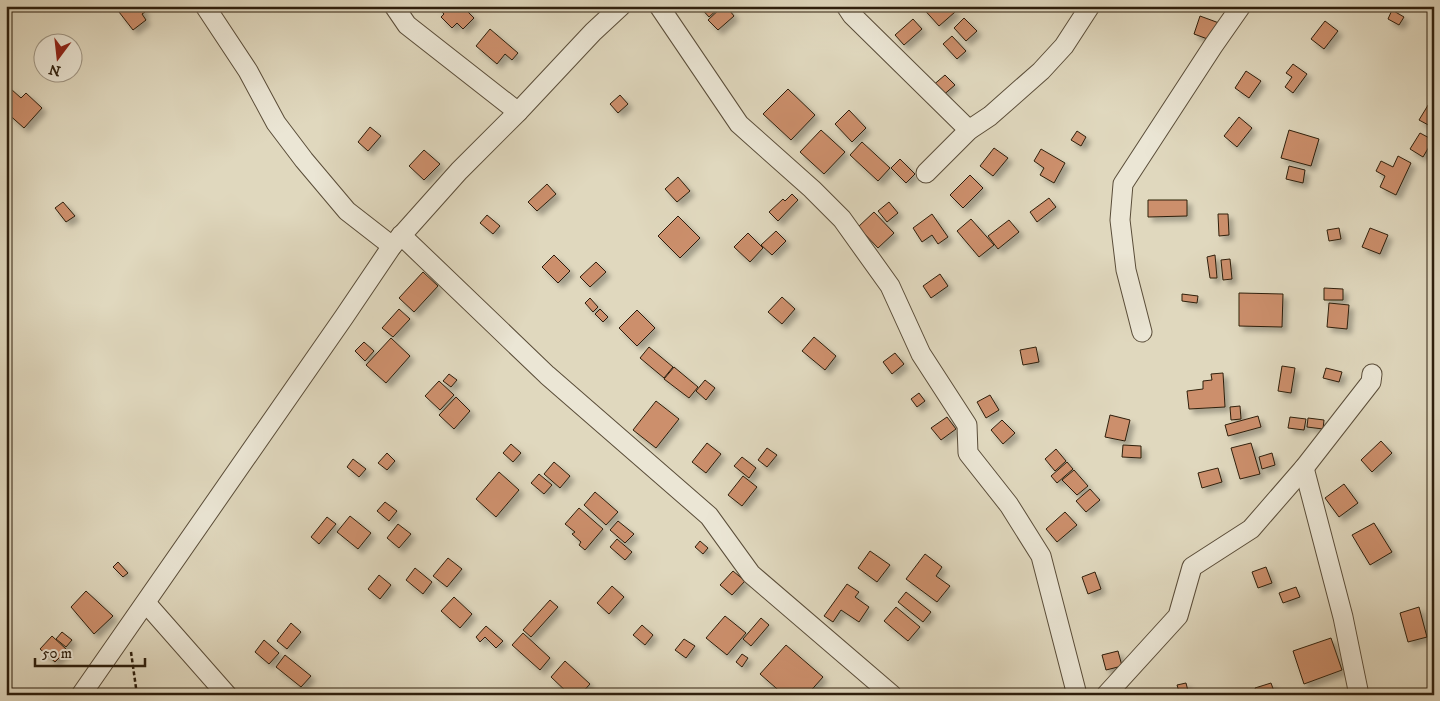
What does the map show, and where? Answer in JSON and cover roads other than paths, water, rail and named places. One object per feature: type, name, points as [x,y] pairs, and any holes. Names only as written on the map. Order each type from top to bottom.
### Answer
[{"type":"street","points":[[205,6],[248,71],[276,123],[347,211],[396,241],[709,516],[751,574],[892,695]]},
{"type":"street","points":[[394,6],[407,25],[518,112]]},
{"type":"street","points":[[82,695],[396,241],[459,171],[518,112],[593,32],[621,6]]},
{"type":"street","points":[[659,6],[739,124],[812,189],[842,219],[890,286],[921,354],[968,425],[968,453],[1009,505],[1041,556],[1076,695]]},
{"type":"street","points":[[846,6],[852,15],[969,130]]},
{"type":"street","points":[[926,174],[969,130],[990,116],[1041,70],[1064,46],[1090,6]]},
{"type":"street","points":[[1142,332],[1126,270],[1120,220],[1123,184],[1241,6]]},
{"type":"street","points":[[1106,695],[1178,616],[1192,567],[1251,529],[1304,468],[1371,382],[1372,374]]},
{"type":"street","points":[[1304,468],[1343,617],[1359,695]]},
{"type":"street","points":[[146,603],[227,695]]}]
